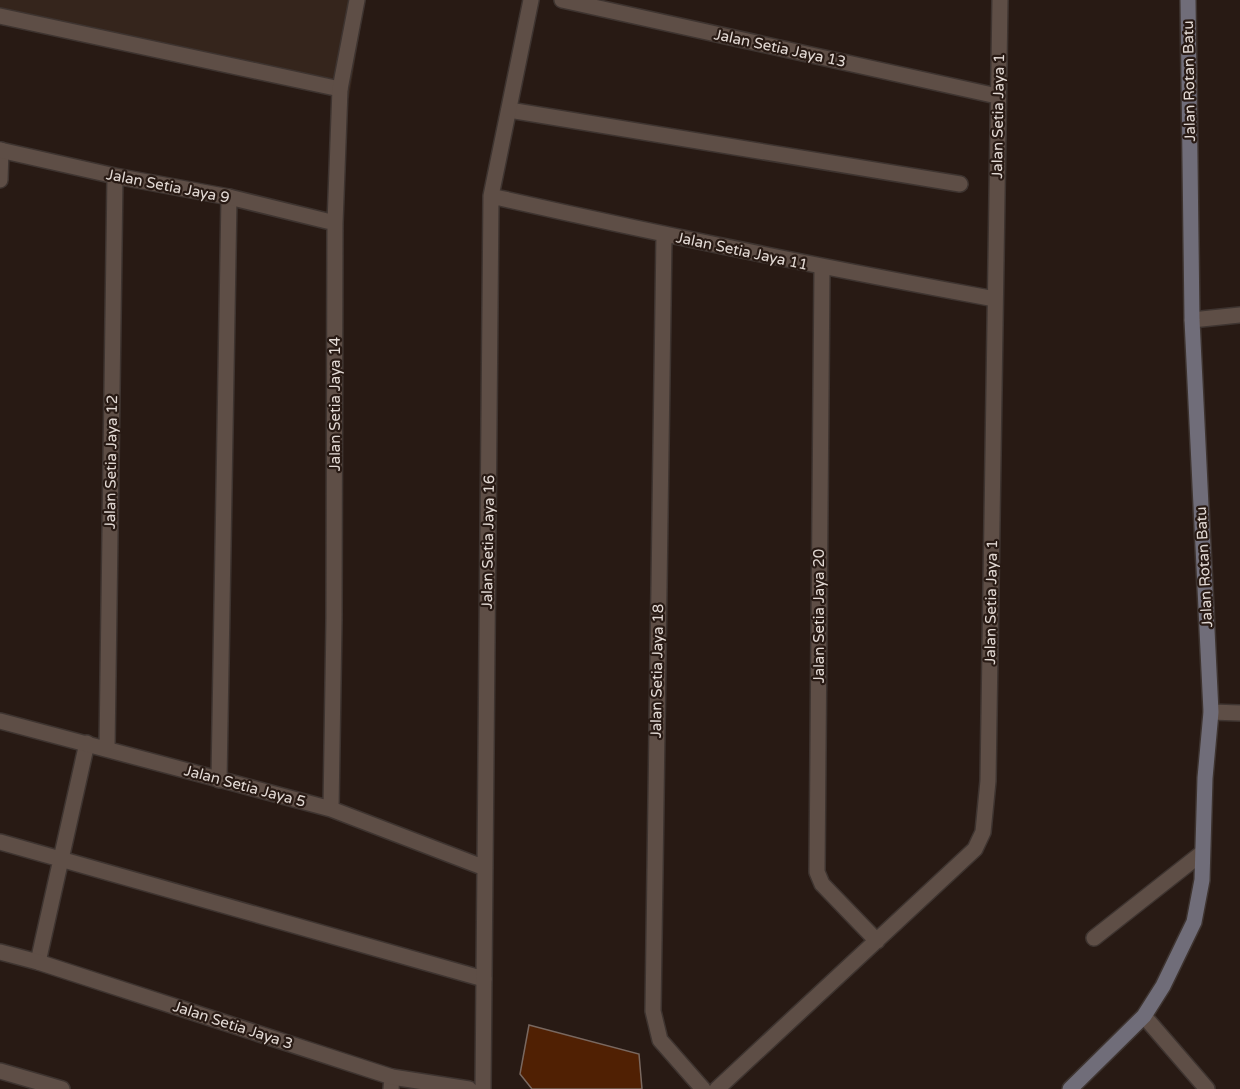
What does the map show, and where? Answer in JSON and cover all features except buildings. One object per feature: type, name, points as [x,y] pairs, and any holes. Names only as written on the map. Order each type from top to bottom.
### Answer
[{"type":"street","name":"Jalan Setia Jaya 14","points":[[331,809],[335,223],[340,89],[357,0]]},
{"type":"street","name":"Jalan Setia Jaya 16","points":[[483,1089],[491,196],[531,0]]},
{"type":"street","name":"Jalan Setia Jaya 13","points":[[562,0],[997,96]]},
{"type":"street","name":"Jalan Setia Jaya 1","points":[[717,1089],[975,849],[983,831],[988,769],[1000,0]]},
{"type":"street","name":"Jalan Rotan Batu","points":[[1070,1089],[1144,1016],[1163,986],[1194,922],[1202,880],[1205,778],[1211,712],[1192,320],[1188,0]]},
{"type":"street","points":[[0,16],[340,89]]},
{"type":"street","points":[[509,110],[960,184]]},
{"type":"street","points":[[0,150],[0,180]]},
{"type":"street","name":"Jalan Setia Jaya 9","points":[[0,150],[115,176],[229,197],[335,223]]},
{"type":"street","name":"Jalan Setia Jaya 12","points":[[107,748],[115,176]]},
{"type":"street","name":"Jalan Setia Jaya 11","points":[[491,196],[822,268],[995,299]]},
{"type":"street","points":[[219,780],[229,197]]},
{"type":"street","name":"Jalan Setia Jaya 18","points":[[664,235],[653,1011],[660,1040],[703,1089]]},
{"type":"street","name":"Jalan Setia Jaya 20","points":[[822,268],[817,872],[822,884],[877,941]]},
{"type":"street","points":[[1192,320],[1240,315]]},
{"type":"street","points":[[1211,712],[1240,713]]},
{"type":"street","name":"Jalan Setia Jaya 5","points":[[0,721],[331,809],[485,868]]},
{"type":"street","points":[[38,962],[87,743]]},
{"type":"street","points":[[0,842],[484,979]]},
{"type":"street","points":[[1094,938],[1202,853]]},
{"type":"street","name":"Jalan Setia Jaya 3","points":[[0,952],[38,962],[391,1083],[469,1089]]},
{"type":"street","points":[[1144,1016],[1207,1089]]},
{"type":"street","points":[[0,1071],[62,1089]]},
{"type":"shaded area","points":[[0,0],[365,0],[349,98],[0,22]]}]
